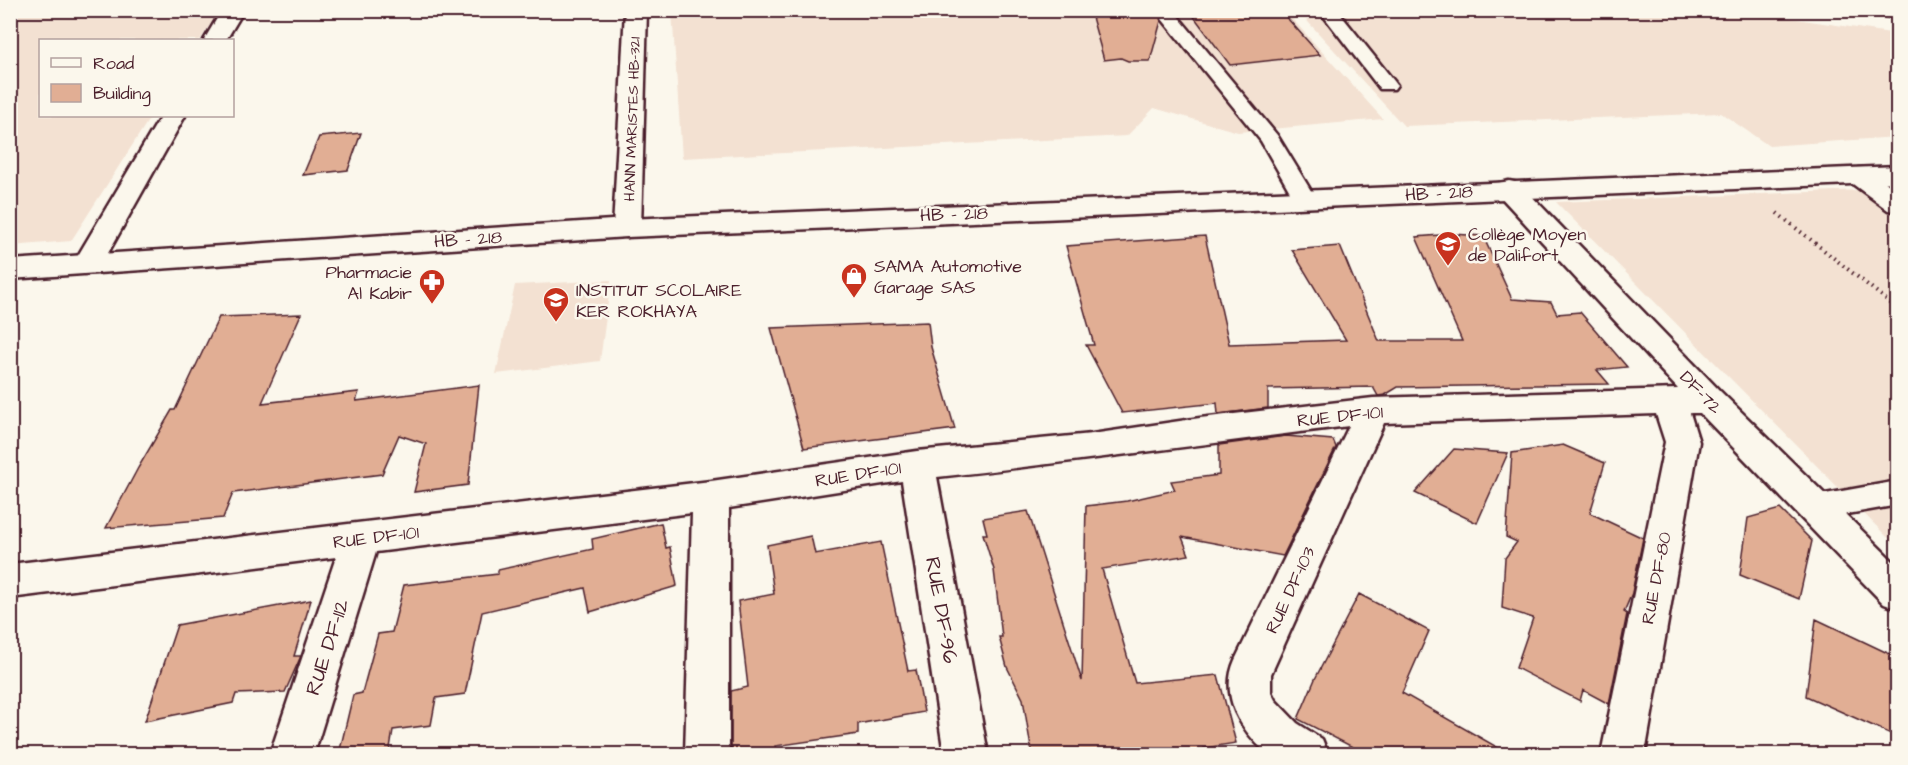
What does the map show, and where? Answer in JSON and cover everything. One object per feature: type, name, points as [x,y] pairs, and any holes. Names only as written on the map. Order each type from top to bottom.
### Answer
[{"type":"street","points":[[216,39],[232,10]]},
{"type":"street","name":"HANN MARISTES HB-321","points":[[627,228],[636,10]]},
{"type":"street","points":[[1888,10],[1898,12]]},
{"type":"street","points":[[88,264],[172,117]]},
{"type":"street","name":"HB - 218","points":[[10,270],[627,228],[1898,174]]},
{"type":"street","points":[[1859,176],[1898,204]]},
{"type":"street","name":"DF-72","points":[[1509,189],[1708,400],[1898,592]]},
{"type":"street","name":"RUE DF-101","points":[[10,581],[711,496],[917,465],[1092,447],[1200,431],[1373,411],[1708,400]]},
{"type":"street","name":"RUE DF-80","points":[[1623,754],[1682,442],[1670,402]]},
{"type":"street","name":"RUE DF-103","points":[[1293,753],[1261,716],[1250,696],[1251,674],[1373,411]]},
{"type":"street","name":"RUE DF-96","points":[[917,465],[966,754]]},
{"type":"street","points":[[707,754],[711,496]]},
{"type":"street","name":"RUE DF-112","points":[[292,754],[362,539]]},
{"type":"lane","points":[[1327,10],[1387,85]]},
{"type":"lane","points":[[1171,19],[1270,139],[1305,199]]},
{"type":"lane","points":[[1815,508],[1898,493]]},
{"type":"path","points":[[1737,180],[1898,309]]},
{"type":"shaded area","points":[[11,11],[219,11],[201,39],[39,39],[39,117],[150,117],[71,241],[11,246]]},
{"type":"shaded area","points":[[672,11],[1285,11],[1383,119],[1238,132],[1154,108],[1127,136],[682,158]]},
{"type":"shaded area","points":[[1298,11],[1742,11],[1897,34],[1897,137],[1769,146],[1721,113],[1404,126]]},
{"type":"shaded area","points":[[1862,190],[1897,216],[1897,547],[1556,202]]},
{"type":"shaded area","name":"INSTITUT SCOLAIRE KER ROKHAYA","points":[[611,280],[600,361],[496,374],[515,285]]},
{"type":"building","points":[[1090,10],[1164,10],[1150,61],[1128,61],[1121,58],[1104,60]]},
{"type":"building","points":[[1189,10],[1280,10],[1320,55],[1230,65]]},
{"type":"building","points":[[361,133],[348,170],[303,175],[319,137]]},
{"type":"building","points":[[1453,234],[1483,236],[1512,299],[1551,302],[1557,314],[1580,312],[1627,367],[1597,370],[1609,384],[1398,387],[1385,395],[1378,396],[1373,387],[1268,389],[1268,408],[1218,414],[1217,403],[1122,413],[1086,345],[1094,345],[1066,246],[1205,236],[1229,344],[1346,340],[1292,250],[1340,246],[1379,341],[1462,341],[1416,237]]},
{"type":"building","points":[[301,314],[262,403],[359,392],[356,401],[479,385],[468,485],[414,492],[426,444],[399,435],[382,474],[233,493],[223,518],[106,528],[138,468],[172,410],[175,410],[219,317]]},
{"type":"building","points":[[928,322],[931,347],[955,429],[804,448],[771,328]]},
{"type":"building","points":[[1286,436],[1333,440],[1336,447],[1283,556],[1182,537],[1189,555],[1102,569],[1135,683],[1218,675],[1236,743],[1204,748],[1206,754],[1032,754],[1023,699],[1007,667],[999,637],[1002,637],[994,570],[983,534],[987,534],[983,518],[1028,511],[1082,681],[1086,506],[1127,501],[1175,490],[1171,481],[1219,475],[1219,445]]},
{"type":"building","points":[[1563,445],[1605,463],[1590,513],[1643,538],[1632,593],[1624,612],[1627,614],[1609,704],[1583,690],[1580,701],[1516,668],[1533,618],[1502,608],[1505,558],[1517,542],[1506,537],[1512,453]]},
{"type":"building","points":[[1454,449],[1508,453],[1477,523],[1415,493]]},
{"type":"building","points":[[1780,509],[1812,541],[1799,599],[1740,575],[1748,518]]},
{"type":"building","points":[[661,523],[666,548],[670,547],[677,586],[590,612],[585,588],[482,612],[465,694],[436,698],[431,725],[393,730],[389,754],[339,754],[353,695],[362,693],[378,634],[392,632],[404,585],[498,574],[498,570],[593,549],[592,539]]},
{"type":"building","points":[[811,536],[815,554],[881,542],[908,671],[916,670],[924,712],[858,724],[858,734],[775,746],[777,754],[731,754],[731,691],[748,687],[738,601],[774,594],[767,545]]},
{"type":"building","points":[[1359,594],[1429,631],[1402,693],[1509,754],[1366,754],[1298,719],[1315,679]]},
{"type":"building","points":[[311,600],[294,656],[301,656],[285,692],[236,694],[233,703],[145,721],[177,625]]},
{"type":"building","points":[[1816,619],[1896,657],[1893,675],[1898,676],[1898,737],[1806,696]]},
{"type":"place","name":"Collège Moyen de Dalifort","points":[[1448,267]]},
{"type":"place","name":"SAMA Automotive Garage SAS","points":[[854,299]]},
{"type":"place","name":"Pharmacie Al Kabir","points":[[432,305]]},
{"type":"place","name":"INSTITUT SCOLAIRE KER ROKHAYA","points":[[556,323]]}]
